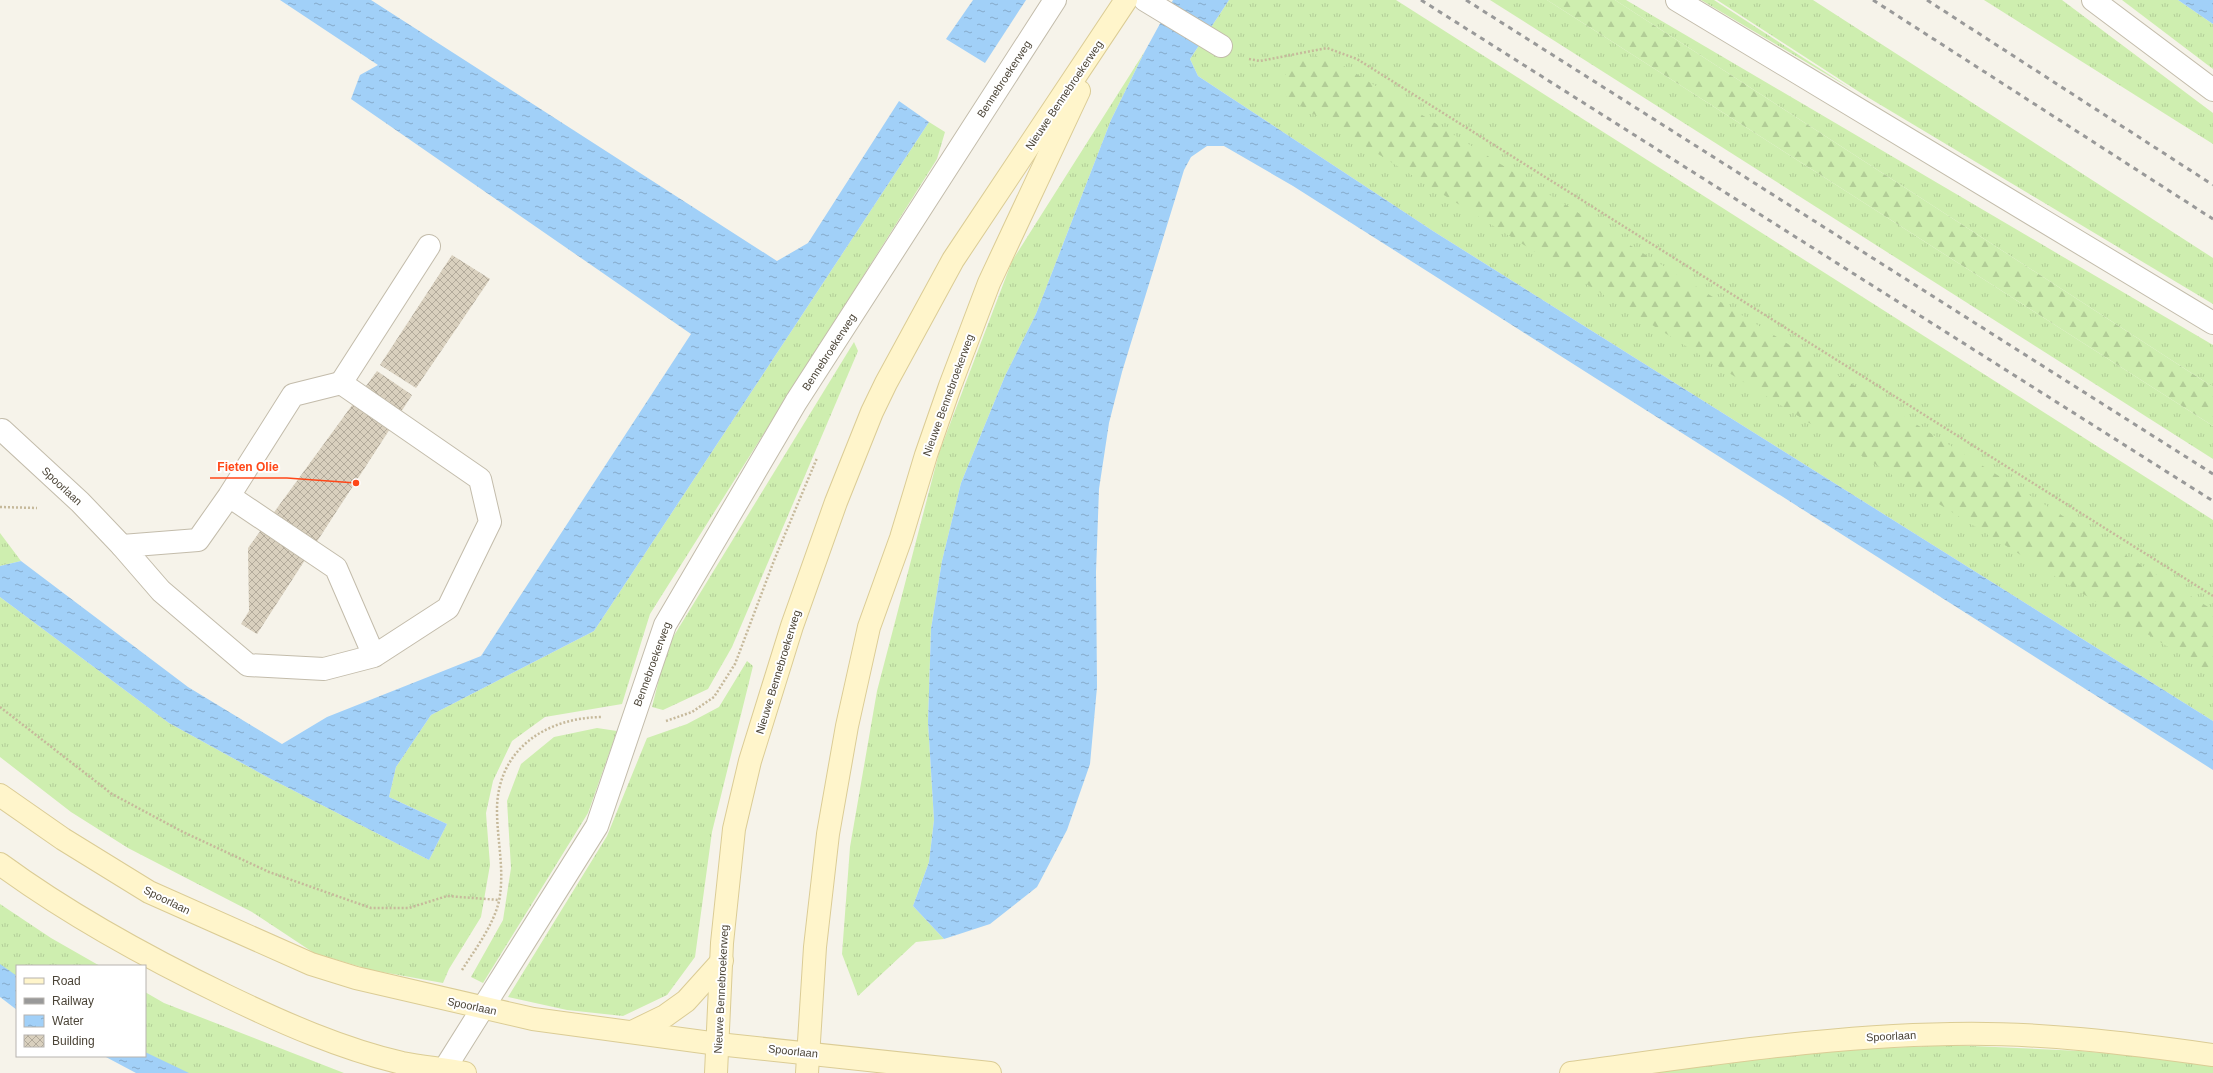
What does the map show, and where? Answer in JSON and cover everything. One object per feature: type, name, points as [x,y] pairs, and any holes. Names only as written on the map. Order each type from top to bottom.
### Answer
[{"type":"main road","points":[[1108,29],[1126,0]]},
{"type":"main road","name":"Nieuwe Bennebroekerweg","points":[[716,1073],[722,961],[734,830],[750,761],[792,626],[836,502],[864,430],[886,383],[952,260],[1108,29]]},
{"type":"main road","name":"Nieuwe Bennebroekerweg","points":[[808,1063],[815,947],[828,834],[847,726],[869,628],[901,538],[926,455],[950,386],[990,283],[1108,29]]},
{"type":"main road","name":"Spoorlaan","points":[[0,795],[63,839],[149,892],[311,964],[356,978],[445,1000],[534,1019],[718,1044],[808,1063],[990,1073]]},
{"type":"main road","points":[[0,864],[63,907],[148,957],[261,1012],[359,1050],[402,1063],[443,1071],[465,1073]]},
{"type":"main road","points":[[632,1032],[665,1016],[686,1001],[722,961]]},
{"type":"main road","name":"Spoorlaan","points":[[1571,1073],[1710,1054],[1863,1037],[1952,1034],[2076,1039],[2143,1045],[2213,1054]]},
{"type":"street","name":"Bennebroekerweg","points":[[443,1071],[596,826],[632,718],[669,618],[796,402],[1055,0]]},
{"type":"street","points":[[1145,0],[1221,46]]},
{"type":"street","points":[[1677,0],[2213,323]]},
{"type":"street","points":[[2093,0],[2213,90]]},
{"type":"street","points":[[122,546],[198,540],[229,496],[293,395],[340,383],[429,246]]},
{"type":"street","name":"Spoorlaan","points":[[0,432],[2,430],[8,435],[80,502],[122,546],[161,591],[248,665],[324,669],[374,656],[448,608],[490,522],[480,479],[340,383]]},
{"type":"street","points":[[229,496],[336,568],[374,656]]},
{"type":"path","points":[[1221,46],[1244,58],[1260,61],[1327,48],[1356,60],[2213,596]]},
{"type":"path","points":[[0,708],[112,794],[182,832],[269,872],[371,908],[408,908],[447,896],[499,900]]},
{"type":"path","name":"Bennebroekerweg","points":[[445,1000],[494,918],[499,900],[502,868],[497,811],[498,796],[512,759],[534,735],[567,720],[584,717],[632,718]]},
{"type":"green space","points":[[1229,0],[1396,0],[2213,520],[2213,721],[1433,231],[1198,76],[1190,59]]},
{"type":"green space","points":[[1490,0],[1547,0],[2213,426],[2213,459]]},
{"type":"green space","points":[[1547,0],[1615,0],[2213,387],[2213,426]]},
{"type":"green space","points":[[1615,0],[1626,0],[2213,345],[2213,387]]},
{"type":"green space","points":[[1701,0],[1714,0],[1853,90]]},
{"type":"green space","points":[[1717,0],[1813,0],[2213,258],[2213,304],[1864,95]]},
{"type":"green space","points":[[1984,0],[2062,0],[2213,113],[2213,144]]},
{"type":"green space","points":[[2122,0],[2178,0],[2213,24],[2213,69]]},
{"type":"green space","points":[[1145,51],[1111,120],[1036,314],[1005,376],[961,483],[942,561],[931,629],[928,722],[934,820],[929,862],[913,906],[944,939],[916,942],[858,996],[842,954],[850,847],[877,691],[939,453],[1012,261]]},
{"type":"green space","points":[[1318,56],[1333,59],[2213,610],[2213,675],[1285,96],[1286,72],[1296,63]]},
{"type":"green space","points":[[929,122],[945,132],[937,159],[650,614],[622,704],[545,717],[512,741],[493,781],[486,813],[490,865],[481,917],[449,969],[443,983],[371,970],[314,953],[252,912],[128,848],[71,812],[0,757],[0,597],[169,723],[269,778],[429,860],[447,824],[389,797],[396,767],[431,715],[594,631]]},
{"type":"green space","points":[[854,342],[858,351],[732,647],[708,689],[663,710],[652,707],[667,647]]},
{"type":"green space","points":[[0,533],[21,561],[0,566]]},
{"type":"green space","points":[[747,661],[753,666],[712,832],[695,957],[667,995],[623,1016],[567,1010],[508,997],[607,836],[647,738],[687,724],[719,707]]},
{"type":"green space","points":[[597,728],[617,731],[588,813],[483,983],[471,977],[503,920],[511,868],[507,801],[521,764],[554,737]]},
{"type":"green space","points":[[0,904],[51,938],[98,965],[16,965],[16,998],[0,987]]},
{"type":"green space","points":[[146,993],[164,1003],[344,1073],[146,1073]]},
{"type":"green space","points":[[1951,1045],[2081,1051],[2213,1063],[2213,1073],[1637,1073],[1822,1051]]},
{"type":"water","points":[[280,0],[371,0],[777,261],[808,243],[899,101],[929,122],[594,631],[431,715],[396,767],[389,797],[447,824],[429,860],[269,778],[169,723],[0,597],[0,566],[21,561],[188,687],[282,744],[327,717],[481,656],[691,334],[351,99],[360,75],[378,65]]},
{"type":"water","points":[[973,0],[1026,0],[985,63],[946,39]]},
{"type":"water","points":[[1173,0],[1229,0],[1190,59],[1198,76],[1433,231],[2213,721],[2213,770],[1293,186],[1224,146],[1207,146],[1191,157],[1184,170],[1122,372],[1109,423],[1099,489],[1096,572],[1097,687],[1090,764],[1067,830],[1037,887],[990,924],[944,939],[913,906],[929,862],[934,820],[928,722],[931,629],[942,561],[961,483],[1005,376],[1036,314],[1111,120],[1145,51]]},
{"type":"water","points":[[2178,0],[2213,0],[2213,24]]},
{"type":"water","points":[[0,964],[16,975],[16,1009],[0,997]]},
{"type":"water","points":[[146,1052],[189,1073],[136,1073],[106,1057],[146,1057]]},
{"type":"building","points":[[452,255],[490,279],[416,388],[380,365]]},
{"type":"building","points":[[377,371],[412,395],[257,634],[241,624],[249,611],[248,548]]},
{"type":"railway","points":[[1421,0],[2213,501]]},
{"type":"railway","points":[[1466,0],[2213,474]]},
{"type":"railway","points":[[1873,0],[2213,219]]},
{"type":"railway","points":[[1927,0],[2213,185]]},
{"type":"place","name":"Fieten Olie","points":[[356,483]]}]
